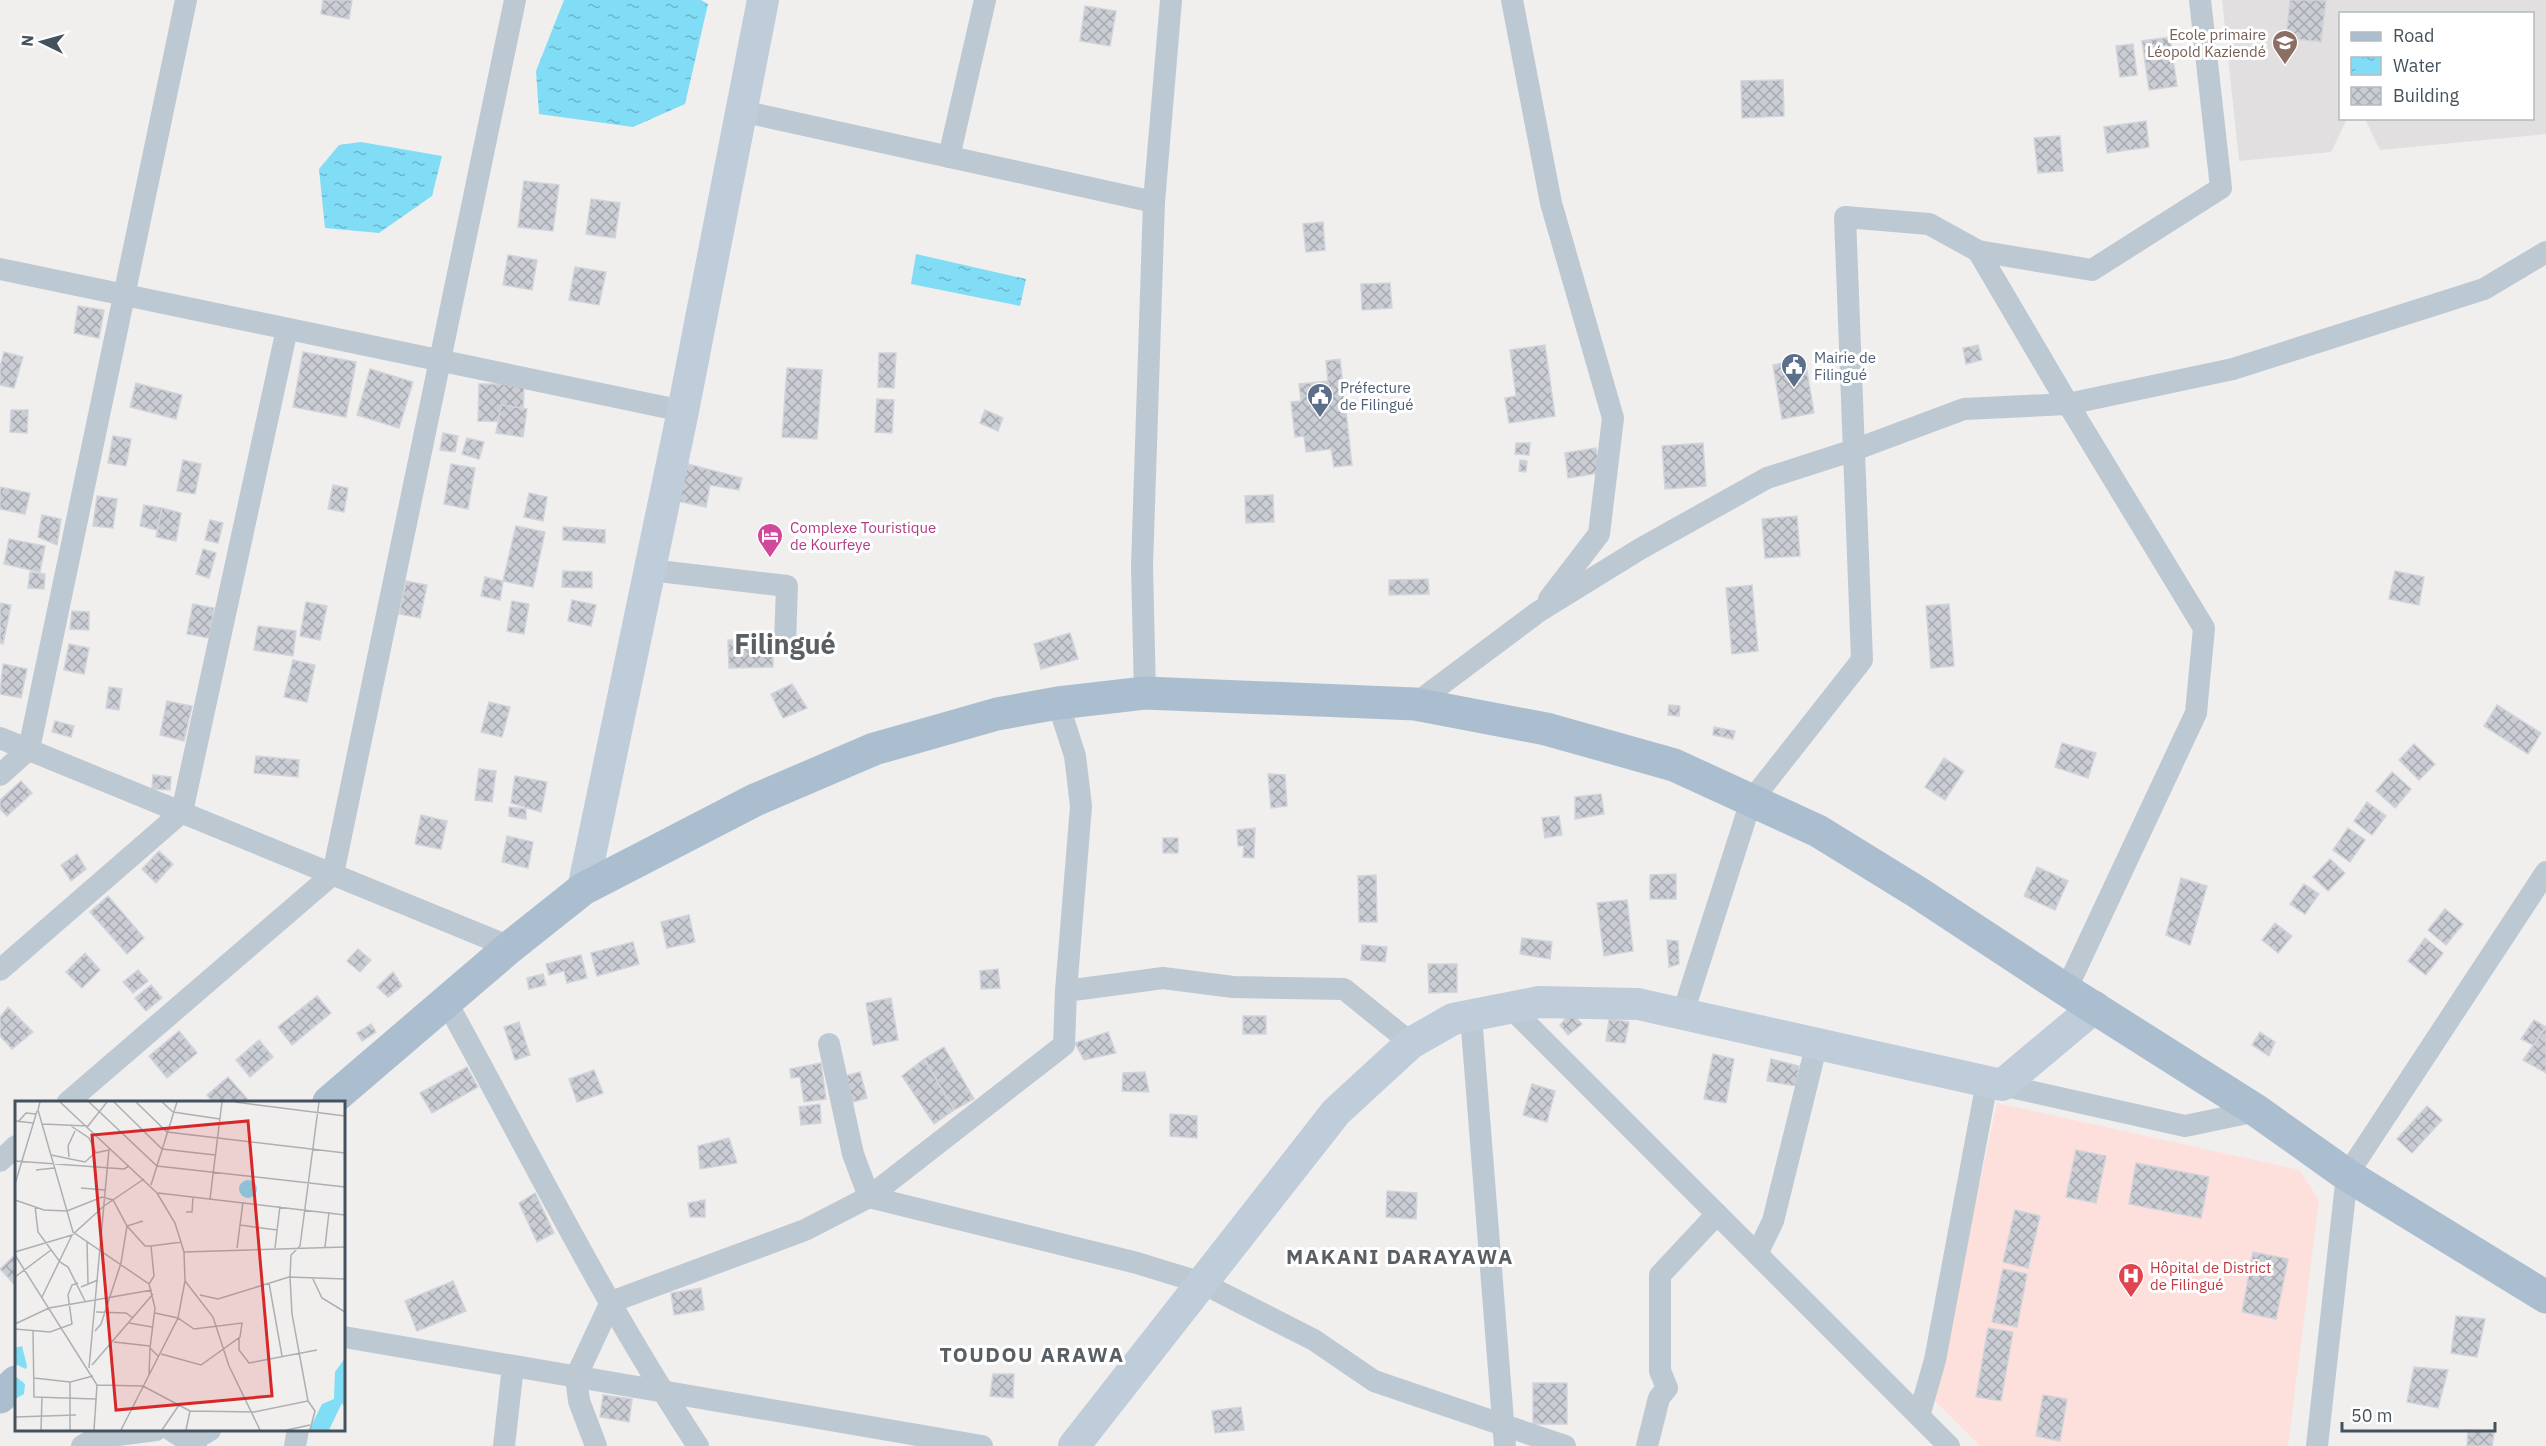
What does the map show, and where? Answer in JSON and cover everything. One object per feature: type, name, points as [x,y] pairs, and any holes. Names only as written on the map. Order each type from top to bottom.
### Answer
[{"type":"main road","points":[[330,1101],[510,947],[583,889],[754,800],[874,750],[998,714],[1058,703],[1145,693],[1415,704],[1546,729],[1674,765],[1818,831],[2258,1111],[2347,1175],[2546,1297]]},
{"type":"main road","points":[[0,1398],[15,1383]]},
{"type":"street","points":[[0,775],[29,749],[186,0]]},
{"type":"street","points":[[69,1101],[333,874],[515,0]]},
{"type":"street","points":[[583,889],[683,411],[763,0]]},
{"type":"street","points":[[950,157],[985,0]]},
{"type":"street","points":[[1145,693],[1142,566],[1154,201],[1171,0]]},
{"type":"street","points":[[1512,0],[1551,203],[1613,418],[1599,534],[1538,612]]},
{"type":"street","points":[[1683,1013],[1751,801],[1862,660],[1845,217],[1929,224],[1978,251],[2092,270],[2221,188],[2200,0]]},
{"type":"street","points":[[741,111],[1154,201]]},
{"type":"street","points":[[1978,251],[2204,628],[2196,713],[2066,990]]},
{"type":"street","points":[[1415,704],[1538,612],[1640,549],[1767,478],[1854,450],[1964,409],[2068,404],[2244,366],[2484,289],[2546,252]]},
{"type":"street","points":[[0,269],[683,411]]},
{"type":"street","points":[[0,970],[182,812],[287,329]]},
{"type":"street","points":[[650,570],[788,586],[785,643]]},
{"type":"street","points":[[596,1446],[579,1401],[576,1377],[611,1302],[805,1230],[869,1197],[1064,1045],[1066,991],[1081,806],[1075,756],[1058,703]]},
{"type":"street","points":[[0,738],[510,947]]},
{"type":"street","points":[[2317,1446],[2347,1175],[2546,872]]},
{"type":"street","points":[[1066,991],[1163,978],[1233,987],[1344,989],[1412,1042]]},
{"type":"street","points":[[446,1001],[611,1302],[662,1391],[698,1446]]},
{"type":"street","points":[[1074,1446],[1336,1112],[1412,1042],[1453,1019],[1539,1002],[1638,1004],[2185,1126],[2258,1111]]},
{"type":"street","points":[[1919,1416],[1935,1360],[1995,1084],[2095,1007]]},
{"type":"street","points":[[1511,1008],[1949,1446]]},
{"type":"street","points":[[1471,1016],[1504,1436]]},
{"type":"street","points":[[1757,1254],[1773,1221],[1817,1043]]},
{"type":"street","points":[[829,1044],[853,1154],[869,1197]]},
{"type":"street","points":[[0,1161],[15,1147]]},
{"type":"street","points":[[869,1197],[1137,1263],[1202,1283],[1314,1340],[1374,1381],[1504,1436],[1564,1446]]},
{"type":"street","points":[[1647,1446],[1659,1398],[1667,1388],[1660,1371],[1660,1275],[1717,1214]]},
{"type":"street","points":[[345,1337],[982,1446]]},
{"type":"street","points":[[504,1446],[513,1366]]},
{"type":"street","points":[[82,1446],[95,1438],[148,1431]]},
{"type":"street","points":[[186,1439],[207,1431]]},
{"type":"street","points":[[295,1446],[298,1431]]},
{"type":"shaded area","name":"Ecole primaire Léopold Kaziendé","points":[[2222,0],[2546,0],[2546,134],[2380,150],[2365,120],[2534,120],[2534,12],[2339,12],[2339,120],[2347,120],[2331,152],[2239,161]]},
{"type":"shaded area","name":"Hôpital de District de Filingué","points":[[1997,1103],[2299,1170],[2319,1200],[2288,1446],[1980,1446],[1933,1399]]},
{"type":"water","points":[[564,0],[701,0],[708,4],[685,104],[633,127],[539,114],[536,71]]},
{"type":"water","points":[[361,142],[442,156],[432,196],[379,233],[325,228],[319,169],[339,145]]},
{"type":"water","points":[[916,254],[1026,279],[1020,306],[911,284]]},
{"type":"building","points":[[323,0],[352,0],[349,19],[321,14]]},
{"type":"building","points":[[2290,0],[2326,0],[2321,42],[2286,38]]},
{"type":"building","points":[[1085,6],[1116,11],[1110,46],[1080,41]]},
{"type":"building","points":[[2170,37],[2177,86],[2149,90],[2142,41]]},
{"type":"building","points":[[2133,44],[2137,75],[2120,77],[2116,46]]},
{"type":"building","points":[[1783,80],[1784,116],[1742,118],[1741,81]]},
{"type":"building","points":[[2146,121],[2149,147],[2107,153],[2104,127]]},
{"type":"building","points":[[2060,136],[2063,171],[2038,173],[2034,138]]},
{"type":"building","points":[[524,181],[559,185],[553,231],[518,227]]},
{"type":"building","points":[[591,199],[620,203],[615,238],[586,234]]},
{"type":"building","points":[[1323,222],[1325,250],[1306,252],[1303,224]]},
{"type":"building","points":[[508,255],[537,260],[532,290],[503,285]]},
{"type":"building","points":[[575,267],[606,272],[599,305],[569,300]]},
{"type":"building","points":[[1390,283],[1392,308],[1362,310],[1361,284]]},
{"type":"building","points":[[78,306],[104,310],[99,338],[74,333]]},
{"type":"building","points":[[1545,345],[1555,416],[1509,423],[1505,398],[1516,396],[1510,350]]},
{"type":"building","points":[[1978,345],[1982,360],[1966,364],[1963,348]]},
{"type":"building","points":[[4,352],[23,357],[14,388],[0,385],[0,367]]},
{"type":"building","points":[[303,352],[356,362],[346,417],[293,407]]},
{"type":"building","points":[[879,353],[896,353],[894,388],[878,387]]},
{"type":"building","name":"Préfecture de Filingué","points":[[1340,359],[1352,465],[1334,467],[1331,449],[1306,452],[1304,436],[1295,437],[1291,402],[1301,401],[1299,384],[1328,381],[1326,361]]},
{"type":"building","name":"Mairie de Filingué","points":[[1805,359],[1814,413],[1782,419],[1773,365]]},
{"type":"building","points":[[787,368],[822,370],[817,439],[782,437]]},
{"type":"building","points":[[370,369],[413,382],[399,428],[357,415]]},
{"type":"building","points":[[136,383],[182,395],[176,419],[130,407]]},
{"type":"building","points":[[479,384],[524,384],[523,422],[478,421]]},
{"type":"building","points":[[877,399],[894,400],[892,433],[875,432]]},
{"type":"building","points":[[501,405],[527,409],[523,437],[496,433]]},
{"type":"building","points":[[11,410],[28,410],[27,433],[10,432]]},
{"type":"building","points":[[985,410],[1003,418],[998,431],[980,423]]},
{"type":"building","points":[[443,433],[458,436],[455,452],[440,450]]},
{"type":"building","points":[[113,436],[131,439],[126,466],[108,463]]},
{"type":"building","points":[[467,438],[484,442],[479,459],[462,454]]},
{"type":"building","points":[[1516,443],[1530,443],[1529,455],[1515,454]]},
{"type":"building","points":[[1703,443],[1706,486],[1665,489],[1662,446]]},
{"type":"building","points":[[1596,448],[1600,473],[1568,478],[1565,453]]},
{"type":"building","points":[[183,460],[201,464],[195,494],[177,491]]},
{"type":"building","points":[[1520,460],[1527,461],[1526,472],[1519,471]]},
{"type":"building","points":[[451,464],[475,468],[468,509],[444,504]]},
{"type":"building","points":[[688,464],[742,478],[739,490],[710,485],[706,507],[677,501]]},
{"type":"building","points":[[333,485],[348,488],[344,512],[328,509]]},
{"type":"building","points":[[0,487],[30,493],[25,514],[0,509]]},
{"type":"building","points":[[529,493],[547,497],[543,521],[524,517]]},
{"type":"building","points":[[1273,495],[1274,522],[1246,523],[1245,496]]},
{"type":"building","points":[[97,496],[117,499],[113,528],[93,526]]},
{"type":"building","points":[[144,505],[162,508],[157,530],[140,526]]},
{"type":"building","points":[[162,508],[181,513],[176,541],[156,537]]},
{"type":"building","points":[[42,515],[61,519],[57,545],[38,537]]},
{"type":"building","points":[[1797,516],[1800,556],[1765,558],[1762,519]]},
{"type":"building","points":[[210,520],[223,523],[218,543],[205,540]]},
{"type":"building","points":[[516,526],[545,532],[533,587],[503,581]]},
{"type":"building","points":[[563,527],[605,530],[605,543],[563,540]]},
{"type":"building","points":[[9,539],[45,546],[40,572],[4,564]]},
{"type":"building","points":[[203,549],[216,553],[209,578],[196,574]]},
{"type":"building","points":[[563,571],[592,572],[592,588],[562,587]]},
{"type":"building","points":[[2395,571],[2424,577],[2419,605],[2389,599]]},
{"type":"building","points":[[30,572],[45,574],[44,589],[28,588]]},
{"type":"building","points":[[485,577],[503,581],[500,600],[481,596]]},
{"type":"building","points":[[1428,579],[1429,594],[1389,595],[1389,580]]},
{"type":"building","points":[[406,581],[427,585],[420,618],[399,614]]},
{"type":"building","points":[[1752,585],[1758,651],[1732,654],[1726,588]]},
{"type":"building","points":[[572,600],[596,605],[591,626],[568,621]]},
{"type":"building","points":[[512,601],[529,604],[524,634],[507,631]]},
{"type":"building","points":[[306,602],[327,606],[320,640],[300,636]]},
{"type":"building","points":[[0,603],[11,605],[3,644],[0,643]]},
{"type":"building","points":[[193,604],[214,608],[209,638],[187,634]]},
{"type":"building","points":[[1949,604],[1954,666],[1931,668],[1926,606]]},
{"type":"building","points":[[72,611],[89,612],[89,630],[70,629]]},
{"type":"building","points":[[258,626],[296,631],[293,656],[254,650]]},
{"type":"building","points":[[1070,633],[1078,659],[1041,669],[1034,644]]},
{"type":"building","points":[[728,640],[773,640],[773,667],[729,668]]},
{"type":"building","points":[[69,644],[89,648],[84,674],[64,670]]},
{"type":"building","points":[[293,660],[315,665],[307,702],[284,697]]},
{"type":"building","points":[[3,664],[27,669],[21,698],[0,694]]},
{"type":"building","points":[[792,684],[807,708],[783,718],[771,694]]},
{"type":"building","points":[[109,687],[122,689],[119,710],[106,708]]},
{"type":"building","points":[[167,701],[192,706],[184,741],[160,735]]},
{"type":"building","points":[[489,702],[510,707],[502,737],[481,732]]},
{"type":"building","points":[[1669,705],[1680,706],[1679,716],[1668,715]]},
{"type":"building","points":[[2497,705],[2541,733],[2528,754],[2484,726]]},
{"type":"building","points":[[55,721],[74,726],[71,737],[52,732]]},
{"type":"building","points":[[1714,727],[1735,731],[1733,739],[1713,735]]},
{"type":"building","points":[[2062,743],[2096,753],[2088,778],[2055,767]]},
{"type":"building","points":[[2414,744],[2435,764],[2419,780],[2399,760]]},
{"type":"building","points":[[256,756],[299,760],[298,777],[254,773]]},
{"type":"building","points":[[1944,758],[1964,771],[1945,800],[1925,787]]},
{"type":"building","points":[[479,769],[496,771],[492,802],[475,800]]},
{"type":"building","points":[[2392,772],[2411,789],[2395,808],[2376,791]]},
{"type":"building","points":[[1268,774],[1285,775],[1287,806],[1271,808]]},
{"type":"building","points":[[153,775],[171,777],[170,790],[152,789]]},
{"type":"building","points":[[515,776],[547,782],[541,812],[511,803]]},
{"type":"building","points":[[21,781],[32,793],[7,816],[0,809],[0,800]]},
{"type":"building","points":[[1601,794],[1604,814],[1575,819],[1575,797]]},
{"type":"building","points":[[2367,802],[2386,816],[2372,835],[2354,821]]},
{"type":"building","points":[[509,807],[526,809],[526,819],[509,816]]},
{"type":"building","points":[[421,815],[447,821],[441,849],[415,844]]},
{"type":"building","points":[[1559,816],[1562,835],[1545,838],[1542,818]]},
{"type":"building","points":[[1255,828],[1254,858],[1243,857],[1244,846],[1238,846],[1237,830]]},
{"type":"building","points":[[2348,828],[2365,840],[2350,862],[2333,850]]},
{"type":"building","points":[[507,836],[533,842],[528,868],[502,862]]},
{"type":"building","points":[[1163,838],[1178,838],[1178,853],[1163,853]]},
{"type":"building","points":[[159,851],[173,864],[156,883],[142,869]]},
{"type":"building","points":[[77,854],[86,869],[71,881],[61,865]]},
{"type":"building","points":[[2330,859],[2345,873],[2328,891],[2313,877]]},
{"type":"building","points":[[2037,867],[2068,881],[2055,910],[2024,896]]},
{"type":"building","points":[[1676,874],[1676,899],[1650,899],[1650,875]]},
{"type":"building","points":[[1376,875],[1377,922],[1359,922],[1358,876]]},
{"type":"building","points":[[2181,878],[2207,886],[2190,945],[2166,935]]},
{"type":"building","points":[[2304,884],[2319,894],[2305,914],[2290,904]]},
{"type":"building","points":[[108,896],[144,938],[127,954],[90,912]]},
{"type":"building","points":[[1627,900],[1633,951],[1604,956],[1597,903]]},
{"type":"building","points":[[2445,909],[2463,924],[2446,945],[2428,930]]},
{"type":"building","points":[[689,915],[695,942],[667,948],[661,922]]},
{"type":"building","points":[[2275,923],[2292,936],[2278,953],[2262,940]]},
{"type":"building","points":[[1522,938],[1552,942],[1550,959],[1520,954]]},
{"type":"building","points":[[2425,938],[2443,953],[2426,975],[2408,961]]},
{"type":"building","points":[[1667,940],[1678,941],[1679,964],[1669,967]]},
{"type":"building","points":[[633,942],[639,964],[597,976],[591,953]]},
{"type":"building","points":[[1362,945],[1387,947],[1385,962],[1361,960]]},
{"type":"building","points":[[358,949],[371,960],[360,972],[347,961]]},
{"type":"building","points":[[85,953],[100,970],[82,988],[66,972]]},
{"type":"building","points":[[581,955],[587,978],[567,983],[564,971],[549,975],[546,964]]},
{"type":"building","points":[[1428,964],[1457,964],[1457,992],[1429,993]]},
{"type":"building","points":[[998,969],[1000,988],[981,989],[980,971]]},
{"type":"building","points":[[138,970],[148,981],[133,993],[123,982]]},
{"type":"building","points":[[393,972],[402,986],[388,997],[377,987]]},
{"type":"building","points":[[543,974],[546,985],[529,989],[527,978]]},
{"type":"building","points":[[151,985],[162,998],[146,1011],[135,998]]},
{"type":"building","points":[[317,996],[331,1013],[292,1045],[278,1027]]},
{"type":"building","points":[[891,998],[898,1040],[873,1045],[866,1003]]},
{"type":"building","points":[[8,1007],[33,1032],[12,1049],[0,1036],[0,1017]]},
{"type":"building","points":[[1571,1013],[1582,1024],[1568,1035],[1560,1025]]},
{"type":"building","points":[[1243,1016],[1266,1016],[1266,1034],[1243,1034]]},
{"type":"building","points":[[1609,1019],[1629,1022],[1625,1043],[1606,1041]]},
{"type":"building","points":[[2534,1020],[2546,1027],[2533,1045],[2521,1039]]},
{"type":"building","points":[[519,1022],[530,1055],[515,1060],[504,1027]]},
{"type":"building","points":[[371,1024],[376,1032],[362,1041],[357,1033]]},
{"type":"building","points":[[2546,1027],[2546,1073],[2523,1060]]},
{"type":"building","points":[[179,1031],[197,1053],[167,1078],[149,1056]]},
{"type":"building","points":[[1108,1032],[1116,1053],[1084,1060],[1075,1043]]},
{"type":"building","points":[[2260,1032],[2275,1042],[2269,1056],[2252,1045]]},
{"type":"building","points":[[259,1040],[273,1057],[250,1077],[236,1060]]},
{"type":"building","points":[[944,1047],[974,1099],[954,1110],[924,1059]]},
{"type":"building","points":[[1713,1054],[1734,1059],[1726,1103],[1704,1099]]},
{"type":"building","points":[[924,1059],[954,1110],[934,1124],[902,1076]]},
{"type":"building","points":[[1771,1059],[1799,1066],[1796,1086],[1767,1081]]},
{"type":"building","points":[[821,1063],[826,1099],[804,1102],[800,1077],[791,1078],[790,1069]]},
{"type":"building","points":[[467,1067],[478,1087],[432,1113],[420,1093]]},
{"type":"building","points":[[594,1070],[603,1093],[577,1102],[569,1079]]},
{"type":"building","points":[[860,1072],[867,1098],[853,1102],[845,1076]]},
{"type":"building","points":[[1145,1072],[1149,1092],[1122,1091],[1123,1073]]},
{"type":"building","points":[[228,1077],[249,1101],[212,1101],[207,1095]]},
{"type":"building","points":[[1532,1084],[1555,1091],[1547,1122],[1523,1115]]},
{"type":"building","points":[[820,1104],[821,1123],[801,1125],[799,1107]]},
{"type":"building","points":[[2427,1106],[2442,1120],[2412,1153],[2397,1139]]},
{"type":"building","points":[[1170,1114],[1197,1116],[1197,1138],[1170,1136]]},
{"type":"building","points":[[729,1138],[737,1163],[700,1169],[698,1146]]},
{"type":"building","points":[[2076,1150],[2106,1156],[2096,1203],[2066,1197]]},
{"type":"building","points":[[2136,1163],[2209,1177],[2201,1218],[2129,1204]]},
{"type":"building","points":[[1387,1191],[1417,1193],[1416,1219],[1386,1217]]},
{"type":"building","points":[[535,1193],[554,1233],[537,1242],[519,1203]]},
{"type":"building","points":[[705,1200],[705,1217],[690,1217],[688,1203]]},
{"type":"building","points":[[2015,1210],[2040,1216],[2028,1268],[2003,1262]]},
{"type":"building","points":[[2253,1252],[2288,1259],[2276,1319],[2242,1312]]},
{"type":"building","points":[[15,1255],[14,1284],[0,1269]]},
{"type":"building","points":[[2003,1269],[2027,1274],[2017,1327],[1992,1322]]},
{"type":"building","points":[[453,1281],[466,1311],[417,1331],[405,1301]]},
{"type":"building","points":[[701,1288],[704,1310],[674,1315],[671,1293]]},
{"type":"building","points":[[2456,1316],[2485,1319],[2477,1357],[2451,1353]]},
{"type":"building","points":[[1988,1328],[2013,1332],[2001,1401],[1976,1397]]},
{"type":"building","points":[[2414,1367],[2448,1370],[2438,1408],[2407,1402]]},
{"type":"building","points":[[993,1374],[1014,1374],[1013,1398],[990,1396]]},
{"type":"building","points":[[1533,1383],[1567,1383],[1567,1424],[1533,1424]]},
{"type":"building","points":[[603,1395],[632,1399],[629,1422],[600,1417]]},
{"type":"building","points":[[2043,1395],[2067,1399],[2060,1441],[2036,1436]]},
{"type":"building","points":[[1241,1407],[1244,1430],[1215,1433],[1212,1411]]},
{"type":"building","points":[[2468,1430],[2494,1433],[2492,1446],[2467,1446]]},
{"type":"place","name":"Ecole primaire Léopold Kaziendé","points":[[2285,66]]},
{"type":"place","name":"Mairie de Filingué","points":[[1794,389]]},
{"type":"place","name":"Préfecture de Filingué","points":[[1320,419]]},
{"type":"place","name":"Complexe Touristique de Kourfeye","points":[[770,559]]},
{"type":"place","name":"Hôpital de District de Filingué","points":[[2131,1299]]},
{"type":"district","name":"Filingué","points":[[785,643]]},
{"type":"district","name":"MAKANI DARAYAWA","points":[[1400,1256]]},
{"type":"district","name":"TOUDOU ARAWA","points":[[1032,1354]]}]
